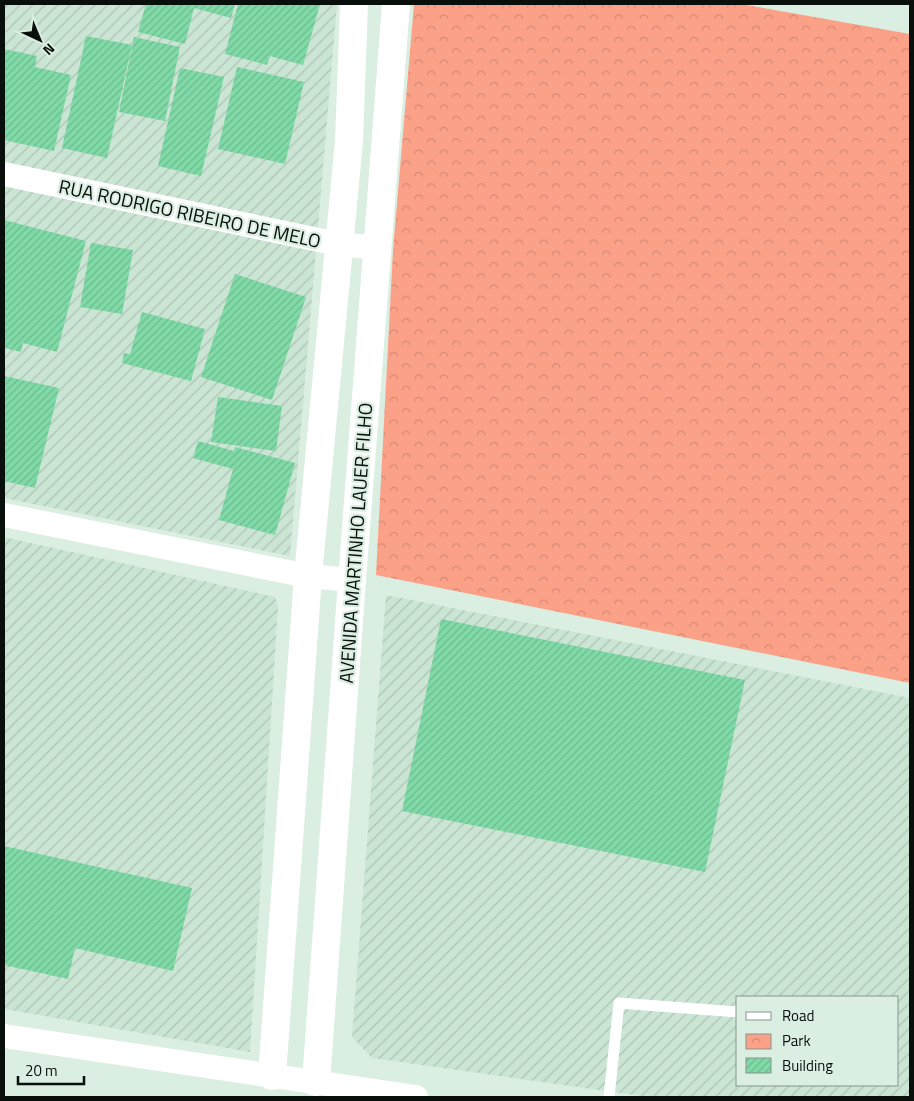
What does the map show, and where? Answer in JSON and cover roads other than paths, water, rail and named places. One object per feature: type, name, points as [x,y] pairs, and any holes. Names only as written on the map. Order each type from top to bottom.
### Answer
[{"type":"street","points":[[272,1076],[308,576],[349,141],[354,4]]},
{"type":"street","name":"AVENIDA MARTINHO LAUER FILHO","points":[[316,1082],[396,4]]},
{"type":"street","name":"RUA RODRIGO RIBEIRO DE MELO","points":[[4,174],[338,244],[378,248]]},
{"type":"street","points":[[4,515],[308,576],[352,580]]},
{"type":"street","points":[[4,1036],[416,1097]]},
{"type":"lane","points":[[609,1097],[619,1003],[736,1012]]}]
